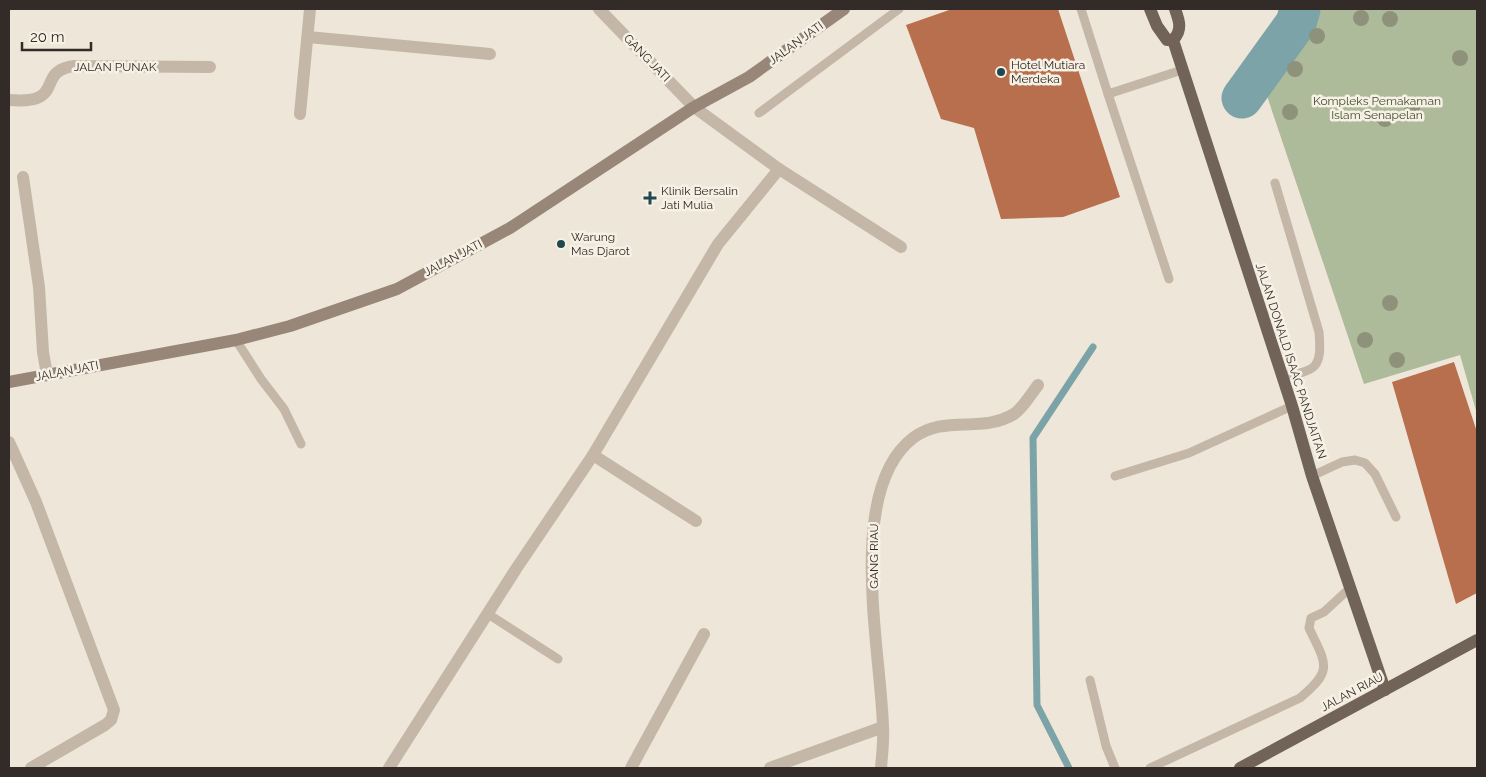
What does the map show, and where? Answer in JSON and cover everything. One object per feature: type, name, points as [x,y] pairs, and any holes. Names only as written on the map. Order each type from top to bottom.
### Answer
[{"type":"main road","name":"JALAN JATI","points":[[9,382],[236,340],[290,326],[397,289],[510,228],[694,107],[749,77],[844,9]]},
{"type":"main road","name":"JALAN DONALD ISAAC PANDJAITAN","points":[[1150,9],[1163,36],[1167,40],[1173,40]]},
{"type":"main road","name":"JALAN DONALD ISAAC PANDJAITAN","points":[[1173,40],[1180,28],[1175,9]]},
{"type":"main road","name":"JALAN DONALD ISAAC PANDJAITAN","points":[[1173,40],[1292,406],[1312,476],[1385,690]]},
{"type":"main road","name":"JALAN RIAU","points":[[1240,768],[1477,640]]},
{"type":"street","points":[[300,114],[310,9]]},
{"type":"street","name":"GANG JATI","points":[[599,9],[694,107],[780,170],[902,247]]},
{"type":"street","points":[[308,37],[490,54]]},
{"type":"street","name":"JALAN PUNAK","points":[[9,100],[36,100],[46,94],[54,74],[61,68],[210,67]]},
{"type":"street","points":[[389,768],[593,455],[718,244],[780,170]]},
{"type":"street","points":[[23,176],[39,287],[43,352],[47,375]]},
{"type":"street","name":"GANG RIAU","points":[[881,768],[883,727],[872,570],[874,518],[883,482],[893,461],[912,439],[929,429],[951,424],[980,425],[1001,420],[1016,413],[1038,385]]},
{"type":"street","points":[[9,442],[36,502],[114,710],[111,720],[105,725],[31,768]]},
{"type":"street","points":[[593,455],[696,521]]},
{"type":"street","points":[[631,768],[704,634]]},
{"type":"street","points":[[770,768],[883,727]]},
{"type":"lane","points":[[759,113],[899,9]]},
{"type":"lane","points":[[1080,9],[1169,279]]},
{"type":"lane","points":[[1108,94],[1182,70]]},
{"type":"lane","points":[[1275,183],[1319,332],[1320,347],[1318,362],[1308,372],[1282,376]]},
{"type":"lane","points":[[236,340],[261,379],[284,409],[301,444]]},
{"type":"lane","points":[[1115,476],[1189,453],[1292,406]]},
{"type":"lane","points":[[1312,476],[1342,462],[1355,460],[1365,462],[1374,474],[1396,518]]},
{"type":"lane","points":[[1150,768],[1300,698],[1316,684],[1323,674],[1325,663],[1309,628],[1311,618],[1324,612],[1350,588]]},
{"type":"lane","points":[[488,614],[558,659]]},
{"type":"lane","points":[[1090,680],[1106,746],[1116,768]]},
{"type":"green space","name":"Kompleks Pemakaman Islam Senapelan","points":[[1309,9],[1477,9],[1477,414],[1460,355],[1364,384],[1267,96],[1306,24]]},
{"type":"building","name":"Hotel Mutiara Merdeka","points":[[952,9],[1058,9],[1120,197],[1063,217],[1001,219],[974,128],[941,119],[906,25]]},
{"type":"building","points":[[1454,362],[1477,432],[1477,593],[1456,604],[1392,382]]},
{"type":"waterway","points":[[1242,98],[1296,23],[1300,9]]},
{"type":"waterway","points":[[1069,768],[1037,705],[1033,438],[1093,347]]},
{"type":"place","name":"Hotel Mutiara Merdeka","points":[[1001,72]]},
{"type":"place","name":"Klinik Bersalin Jati Mulia","points":[[650,198]]},
{"type":"place","name":"Warung Mas Djarot","points":[[561,244]]}]
